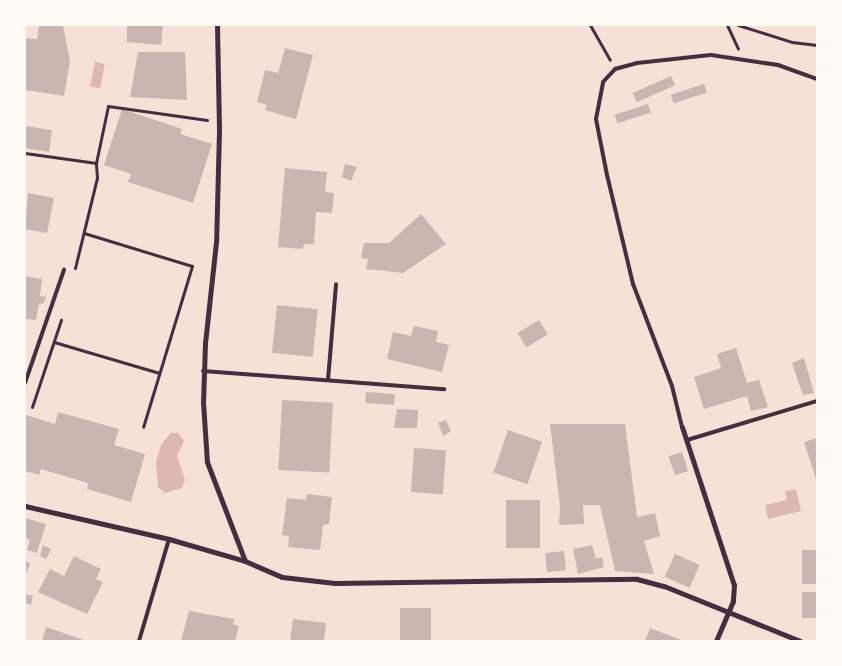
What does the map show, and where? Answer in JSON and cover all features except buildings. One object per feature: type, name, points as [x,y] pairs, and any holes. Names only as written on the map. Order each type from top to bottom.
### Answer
[{"type":"street","points":[[217,25],[219,123],[216,242],[203,371],[207,462],[245,561]]},
{"type":"street","points":[[682,427],[734,586],[733,601],[716,641]]},
{"type":"street","points":[[25,506],[169,539],[245,561],[282,577],[335,582],[637,579],[664,586],[800,641]]},
{"type":"lane","points":[[682,427],[672,386],[634,284],[596,119],[603,82],[614,69],[637,63],[711,55],[778,65],[817,79]]},
{"type":"lane","points":[[25,383],[64,270]]},
{"type":"lane","points":[[328,380],[336,284]]},
{"type":"lane","points":[[203,371],[444,388]]},
{"type":"lane","points":[[687,440],[817,401]]},
{"type":"lane","points":[[139,641],[169,539]]},
{"type":"path","points":[[590,25],[614,69]]},
{"type":"path","points":[[727,25],[738,48],[738,59]]},
{"type":"path","points":[[738,25],[792,42],[817,45]]},
{"type":"path","points":[[74,270],[98,178],[96,164],[108,106],[219,123]]},
{"type":"path","points":[[25,153],[96,164]]},
{"type":"path","points":[[84,233],[192,266],[143,427]]},
{"type":"path","points":[[32,407],[62,315]]},
{"type":"path","points":[[54,342],[159,373]]},
{"type":"shaded area","points":[[95,62],[105,64],[100,88],[90,87]]},
{"type":"shaded area","points":[[171,433],[178,433],[184,441],[177,456],[185,480],[182,488],[165,493],[158,487],[156,462],[161,445]]},
{"type":"shaded area","points":[[796,489],[801,511],[768,519],[765,505],[787,500],[785,491]]}]
